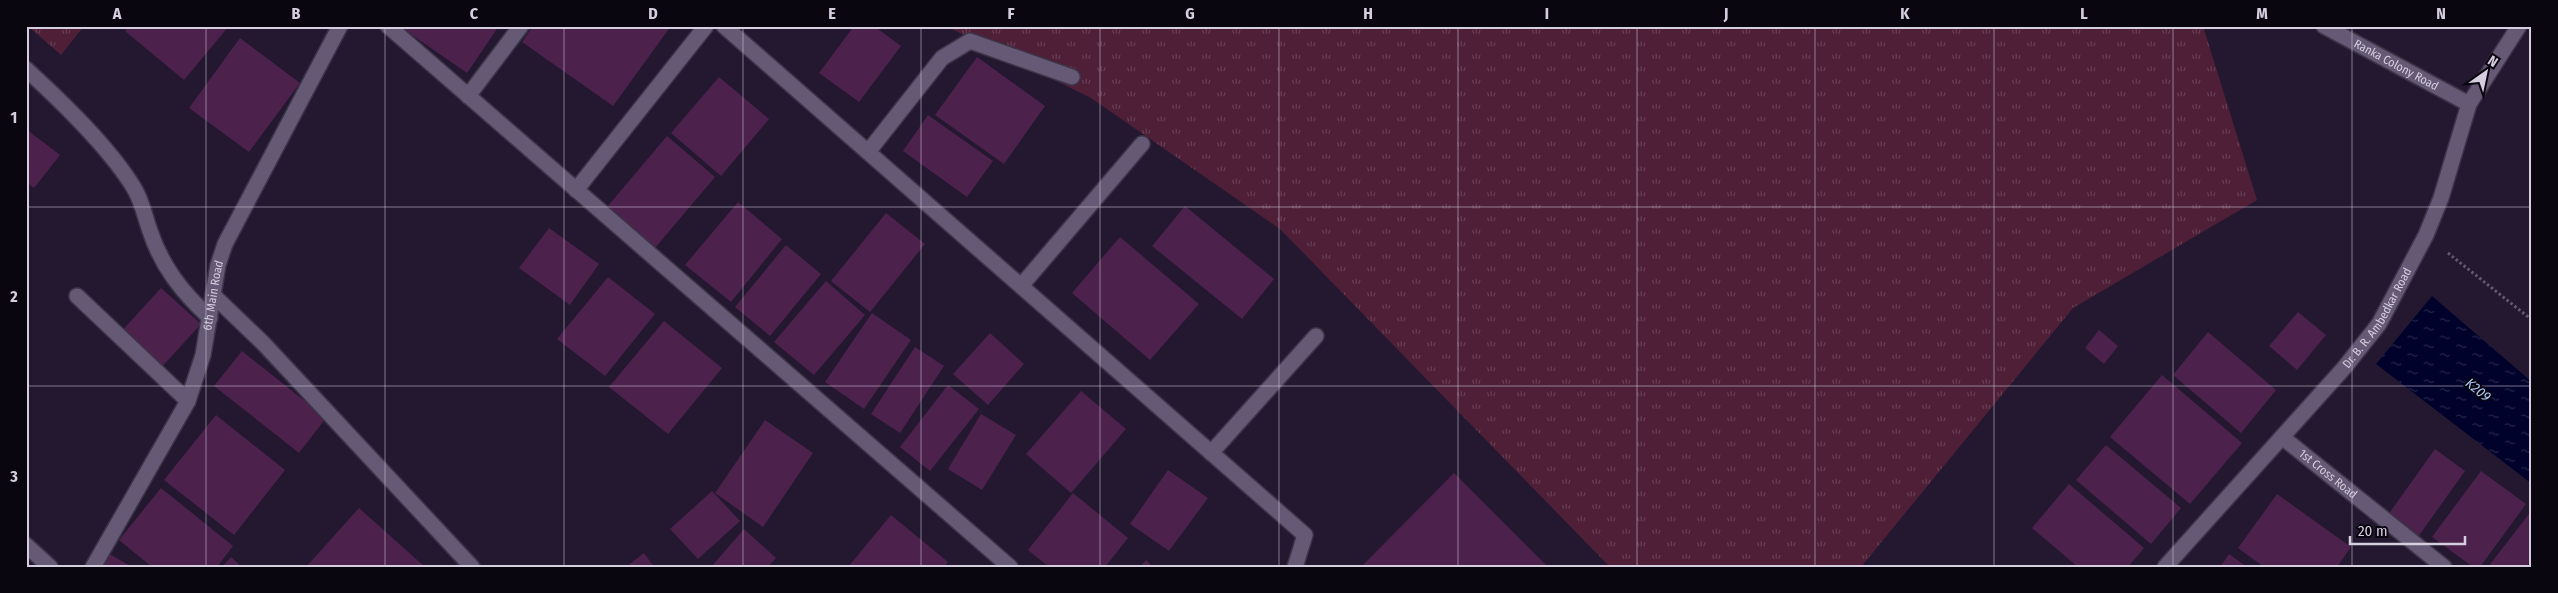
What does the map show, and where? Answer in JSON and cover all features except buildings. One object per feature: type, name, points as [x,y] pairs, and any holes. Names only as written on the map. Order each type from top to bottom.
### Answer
[{"type":"street","name":"6th Main Road","points":[[93,567],[188,400],[203,355],[218,265],[224,244],[340,26]]},
{"type":"street","points":[[388,26],[1010,567]]},
{"type":"street","points":[[468,96],[520,26]]},
{"type":"street","points":[[576,190],[706,26]]},
{"type":"street","points":[[724,26],[1305,535],[1295,567]]},
{"type":"street","name":"Ranka Colony Road","points":[[2324,26],[2469,104]]},
{"type":"street","name":"Dr. B. R. Ambedkar Road","points":[[2165,567],[2282,437],[2379,324],[2426,235],[2441,198],[2469,104],[2519,26]]},
{"type":"street","points":[[868,152],[942,58],[970,41],[1072,76]]},
{"type":"street","points":[[26,69],[121,170],[141,200],[150,232],[167,271],[186,296],[210,318]]},
{"type":"street","points":[[1021,286],[1142,144]]},
{"type":"street","points":[[77,296],[188,400]]},
{"type":"street","points":[[214,296],[263,343],[472,567]]},
{"type":"street","points":[[1211,453],[1316,336]]},
{"type":"street","name":"1st Cross Road","points":[[2282,437],[2444,567]]},
{"type":"street","points":[[26,545],[50,567]]},
{"type":"path","points":[[2426,235],[2532,320]]},
{"type":"green space","points":[[28,26],[84,26],[61,55]]},
{"type":"green space","points":[[946,26],[2203,26],[2257,200],[2073,308],[1861,567],[1610,567],[1280,229],[1091,98]]},
{"type":"water","name":"K209","points":[[2432,296],[2532,382],[2532,484],[2376,364]]}]
